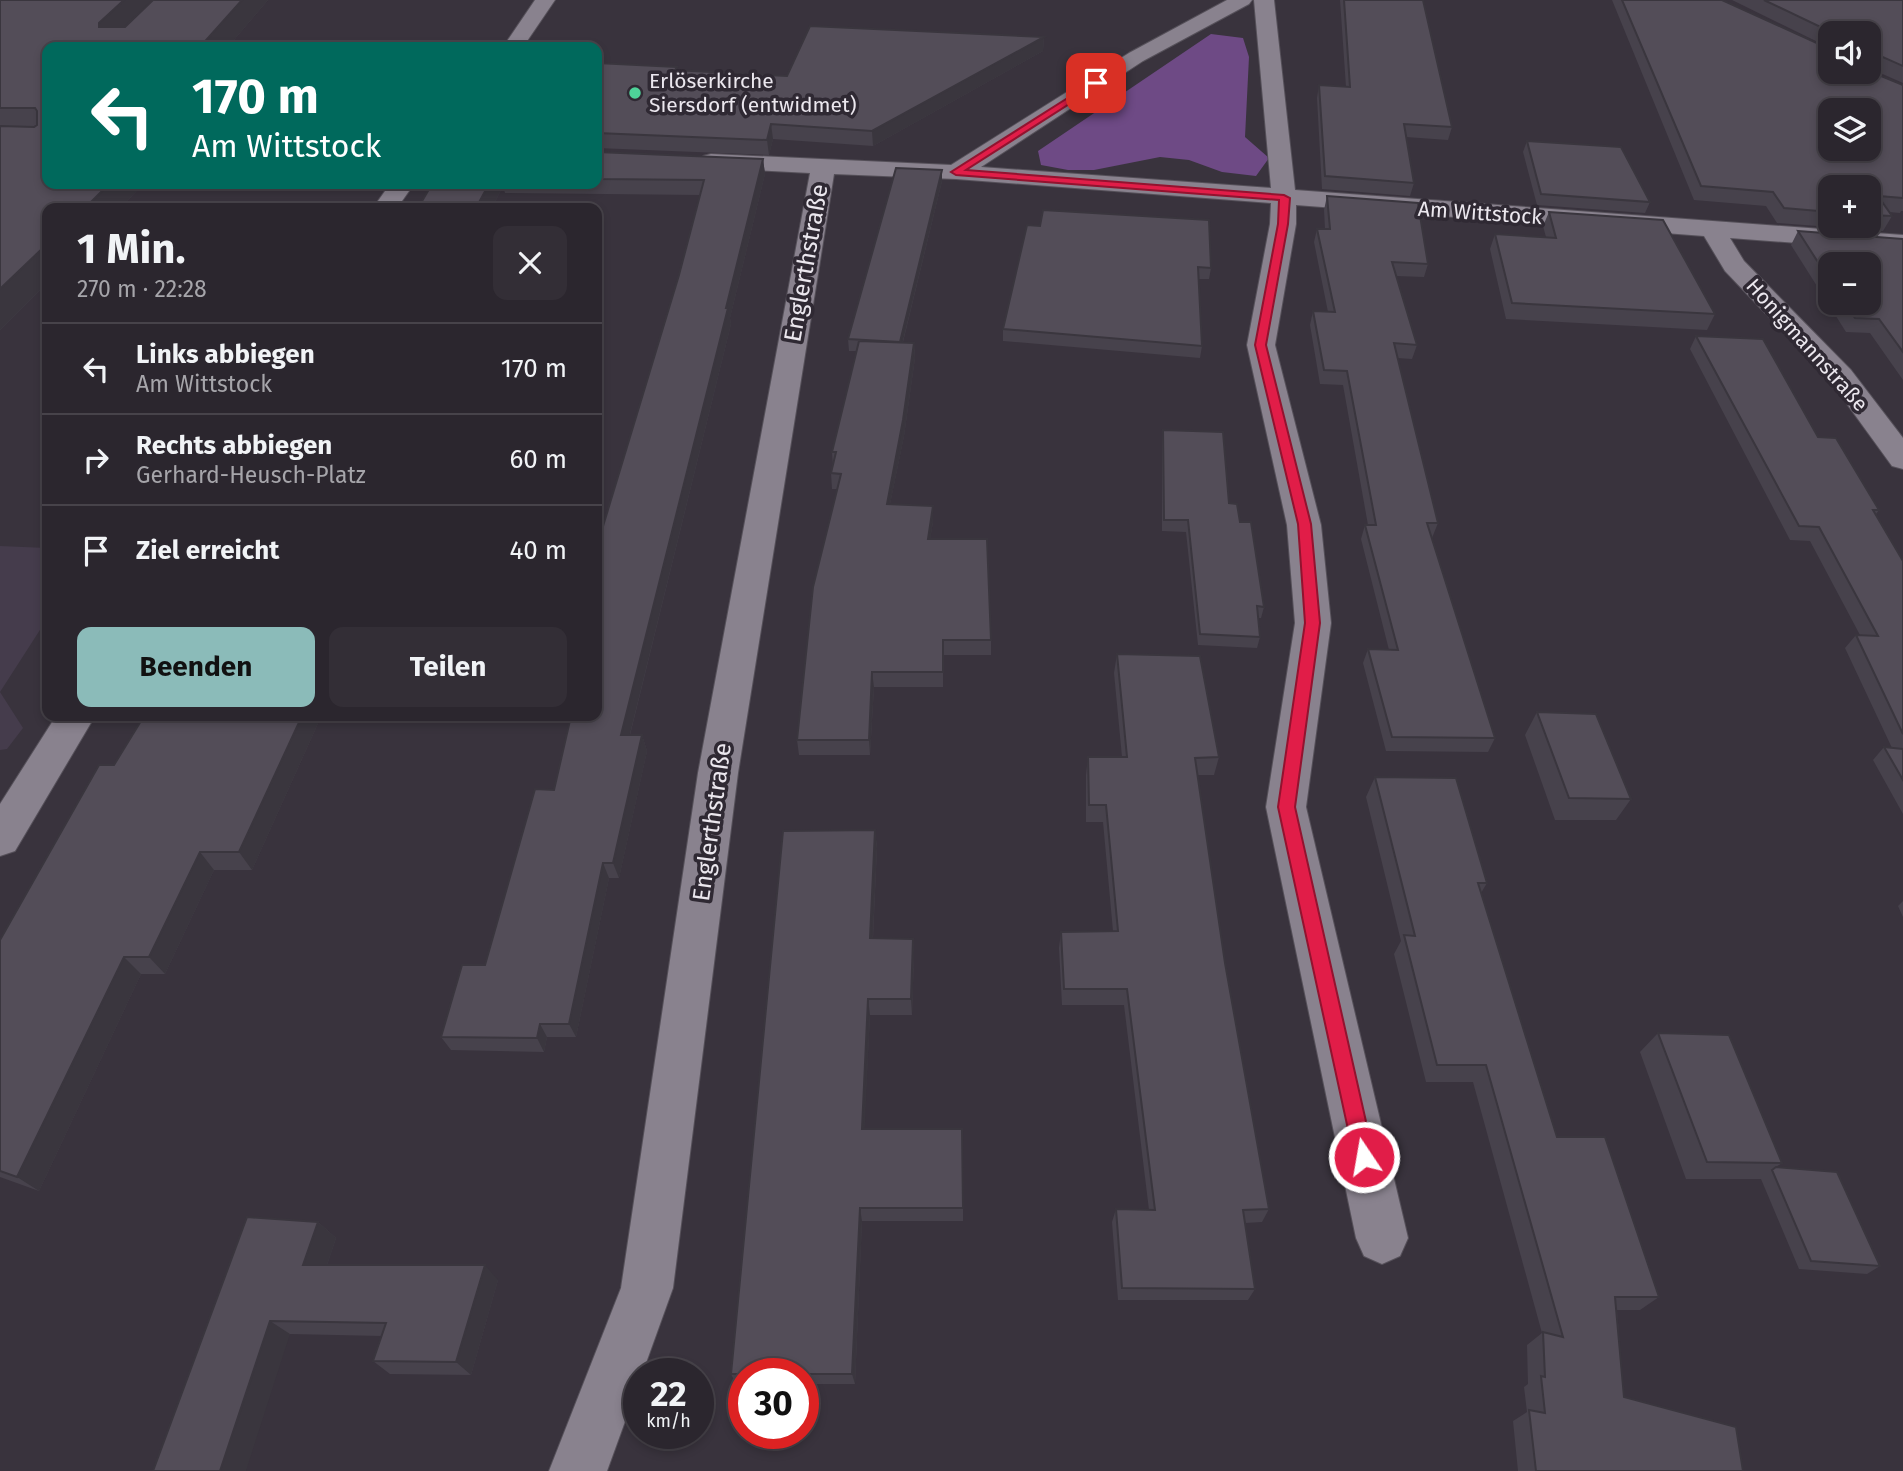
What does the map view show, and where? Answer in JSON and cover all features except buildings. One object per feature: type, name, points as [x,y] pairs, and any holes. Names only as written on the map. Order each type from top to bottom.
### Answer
[{"type":"street","points":[[516,42],[545,0]]},
{"type":"street","points":[[956,172],[1136,57],[1242,0]]},
{"type":"street","points":[[1264,0],[1284,198],[1283,224],[1261,345],[1304,524],[1313,623],[1286,807],[1382,1238]]},
{"type":"street","name":"Am Wittstock","points":[[690,160],[956,172],[1903,243]]},
{"type":"street","name":"Englerthstraße","points":[[579,1471],[647,1288],[718,773],[822,165]]},
{"type":"street","name":"Honigmannstraße","points":[[1713,230],[1734,265],[1841,376],[1903,459]]},
{"type":"street","points":[[0,839],[73,721]]},
{"type":"shaded area","points":[[1211,34],[1243,38],[1249,57],[1245,137],[1269,158],[1256,176],[1222,172],[1189,160],[1160,157],[1094,170],[1068,170],[1041,165],[1038,151]]},
{"type":"shaded area","points":[[0,546],[42,548],[42,627],[0,692]]},
{"type":"shaded area","points":[[0,692],[23,728],[7,749],[0,750]]},
{"type":"place","name":"Erlöserkirche Siersdorf (entwidmet)","points":[[635,93]]},
{"type":"route","points":[[1096,83],[956,172],[1284,198],[1283,224],[1261,345],[1304,524],[1313,623],[1286,807],[1364,1157]]}]
